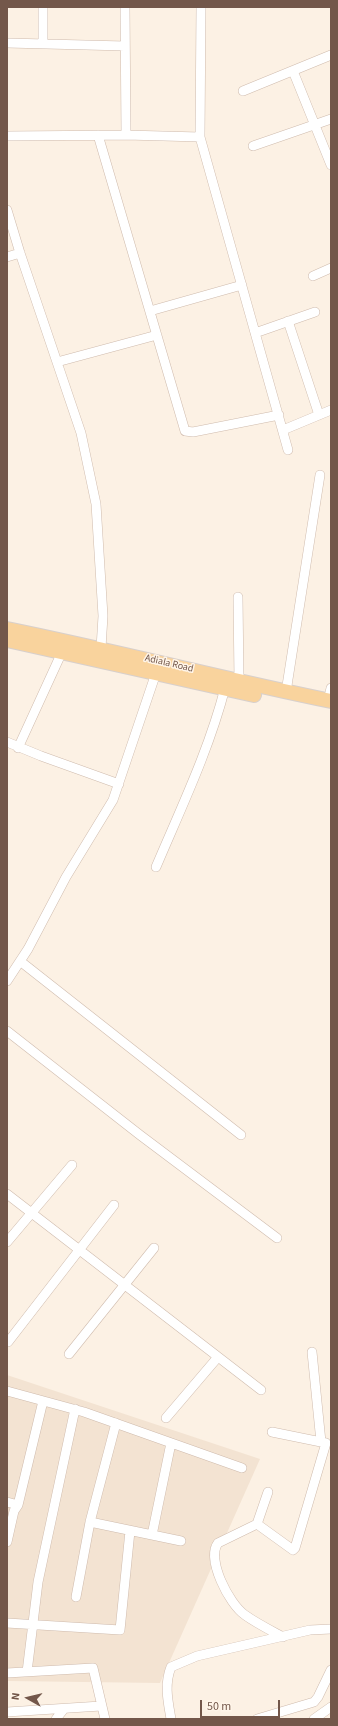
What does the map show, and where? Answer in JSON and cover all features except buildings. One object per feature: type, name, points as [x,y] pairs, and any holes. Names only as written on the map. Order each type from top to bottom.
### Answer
[{"type":"main road","name":"Adiala Road","points":[[7,629],[101,648],[239,682],[330,700]]},
{"type":"main road","name":"Adiala Road","points":[[7,640],[225,688],[330,700]]},
{"type":"street","points":[[43,7],[43,44]]},
{"type":"street","points":[[124,7],[126,135]]},
{"type":"street","points":[[201,7],[200,137],[288,450]]},
{"type":"street","points":[[7,43],[125,46]]},
{"type":"street","points":[[243,91],[331,55]]},
{"type":"street","points":[[293,71],[331,165]]},
{"type":"street","points":[[253,146],[331,119]]},
{"type":"street","points":[[98,135],[185,431],[193,432],[279,415]]},
{"type":"street","points":[[7,136],[126,135],[200,137]]},
{"type":"street","points":[[7,210],[20,253],[81,433],[96,504],[102,616],[101,648]]},
{"type":"street","points":[[7,257],[20,253]]},
{"type":"street","points":[[313,276],[331,268]]},
{"type":"street","points":[[150,311],[242,285]]},
{"type":"street","points":[[255,333],[315,312]]},
{"type":"street","points":[[288,321],[319,415]]},
{"type":"street","points":[[57,362],[157,335]]},
{"type":"street","points":[[283,430],[331,410]]},
{"type":"street","points":[[286,692],[320,475]]},
{"type":"street","points":[[238,597],[239,682]]},
{"type":"street","points":[[18,748],[62,652]]},
{"type":"street","points":[[7,981],[20,962],[66,876],[113,800],[156,673]]},
{"type":"street","points":[[156,867],[207,748],[216,723],[225,688]]},
{"type":"street","points":[[7,742],[18,748],[119,784]]},
{"type":"street","points":[[20,962],[241,1135]]},
{"type":"street","points":[[7,1032],[140,1135],[277,1238]]},
{"type":"street","points":[[7,1242],[72,1165]]},
{"type":"street","points":[[7,1194],[261,1390]]},
{"type":"street","points":[[8,1342],[114,1205]]},
{"type":"street","points":[[69,1354],[154,1248]]},
{"type":"street","points":[[257,1524],[292,1550],[295,1548],[326,1443],[312,1352]]},
{"type":"street","points":[[166,1418],[218,1357]]},
{"type":"street","points":[[7,1391],[75,1409],[242,1468]]},
{"type":"street","points":[[7,1542],[14,1511],[18,1505],[43,1401]]},
{"type":"street","points":[[27,1672],[38,1582],[75,1409]]},
{"type":"street","points":[[76,1597],[90,1522],[116,1423]]},
{"type":"street","points":[[272,1432],[326,1443]]},
{"type":"street","points":[[152,1535],[171,1443]]},
{"type":"street","points":[[268,1492],[257,1524],[218,1543],[215,1547],[214,1554],[219,1574],[232,1601],[244,1614],[283,1637]]},
{"type":"street","points":[[7,1502],[18,1505]]},
{"type":"street","points":[[90,1522],[181,1541]]},
{"type":"street","points":[[7,1623],[32,1626],[120,1630],[130,1530]]},
{"type":"street","points":[[171,1719],[167,1693],[167,1678],[171,1667],[197,1656],[310,1630],[331,1629]]},
{"type":"street","points":[[7,1673],[93,1668],[105,1719]]},
{"type":"street","points":[[256,1719],[314,1702],[331,1670]]},
{"type":"street","points":[[7,1712],[102,1706]]},
{"type":"street","points":[[314,1719],[331,1707]]},
{"type":"street","points":[[56,1719],[64,1708]]},
{"type":"shaded area","points":[[7,1375],[260,1459],[160,1683],[7,1681]]}]
